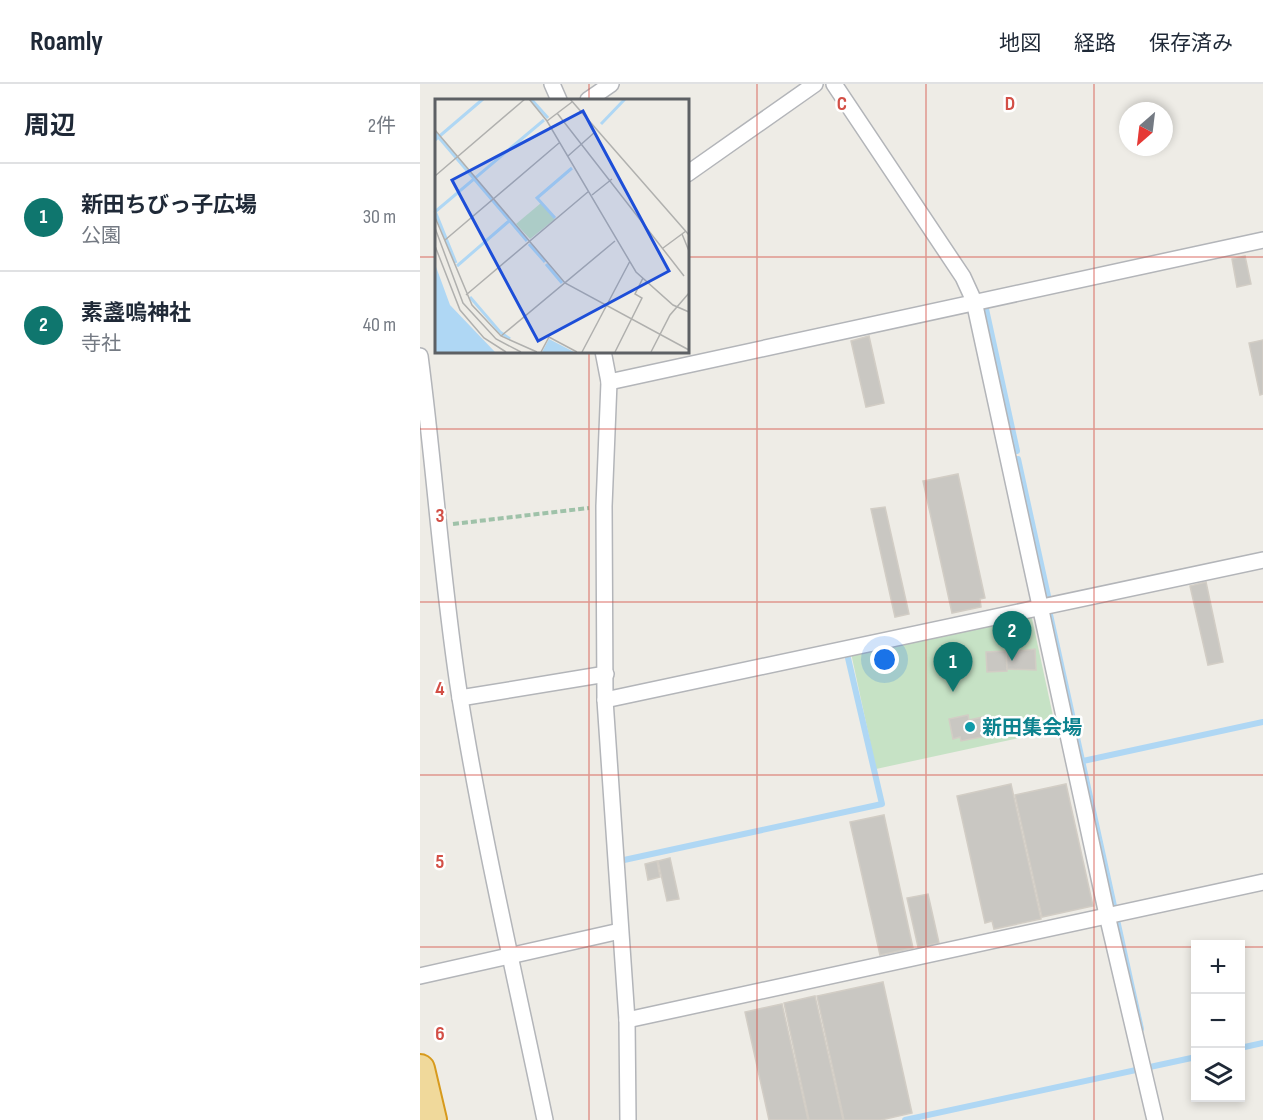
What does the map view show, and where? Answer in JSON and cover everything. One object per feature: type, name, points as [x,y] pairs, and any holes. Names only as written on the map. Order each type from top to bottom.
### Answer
[{"type":"highway","points":[[420,1069],[432,1120]]},
{"type":"street","points":[[552,84],[559,99]]},
{"type":"street","points":[[589,99],[611,84]]},
{"type":"street","points":[[688,173],[815,84]]},
{"type":"street","points":[[834,84],[963,277],[974,301],[1107,915],[1155,1120]]},
{"type":"street","points":[[609,382],[1263,240]]},
{"type":"street","points":[[603,352],[609,382],[604,506],[605,700],[627,1020],[628,1120]]},
{"type":"street","points":[[420,356],[446,596],[460,698],[509,955],[545,1120]]},
{"type":"street","points":[[605,700],[1263,560]]},
{"type":"street","points":[[460,698],[606,674]]},
{"type":"street","points":[[627,1020],[1263,882]]},
{"type":"street","points":[[420,976],[620,931]]},
{"type":"path","points":[[439,525],[604,506]]},
{"type":"green space","points":[[1031,614],[1056,730],[876,769],[851,653]]},
{"type":"building","points":[[1245,256],[1251,284],[1237,287],[1232,259]]},
{"type":"building","points":[[869,336],[884,403],[866,407],[851,341]]},
{"type":"building","points":[[1263,340],[1263,394],[1260,395],[1249,343]]},
{"type":"building","points":[[958,474],[985,598],[980,599],[981,607],[952,613],[923,481]]},
{"type":"building","points":[[885,507],[909,614],[895,617],[871,509]]},
{"type":"building","points":[[1206,582],[1223,662],[1208,665],[1190,586]]},
{"type":"building","points":[[1035,649],[1036,670],[1007,669],[1006,653]]},
{"type":"building","points":[[1006,651],[1007,671],[987,672],[986,652]]},
{"type":"building","name":"新田集会場","points":[[968,715],[969,720],[988,716],[992,735],[961,741],[960,737],[953,739],[949,719]]},
{"type":"building","points":[[1011,784],[1041,919],[994,929],[992,921],[985,923],[957,796]]},
{"type":"building","points":[[1066,784],[1093,906],[1042,917],[1015,795]]},
{"type":"building","points":[[884,815],[913,948],[880,955],[850,822]]},
{"type":"building","points":[[670,858],[679,899],[667,901],[658,861]]},
{"type":"building","points":[[657,861],[660,877],[648,880],[645,864]]},
{"type":"building","points":[[928,894],[939,943],[918,947],[907,898]]},
{"type":"building","points":[[883,982],[912,1113],[881,1120],[844,1120],[817,996]]},
{"type":"building","points":[[815,996],[843,1120],[809,1120],[784,1003]]},
{"type":"building","points":[[782,1004],[808,1120],[769,1120],[745,1012]]},
{"type":"waterway","points":[[986,309],[1017,451]]},
{"type":"waterway","points":[[1018,459],[1048,596]]},
{"type":"waterway","points":[[1049,610],[1141,1029]]},
{"type":"waterway","points":[[624,860],[882,804],[848,658]]},
{"type":"waterway","points":[[1083,761],[1263,722]]},
{"type":"waterway","points":[[1245,1047],[1263,1043]]},
{"type":"waterway","points":[[905,1120],[1191,1058]]},
{"type":"place","name":"素盞嗚神社","points":[[1012,661]]},
{"type":"place","name":"新田ちびっ子広場","points":[[953,692]]},
{"type":"place","name":"新田集会場","points":[[970,727]]}]
